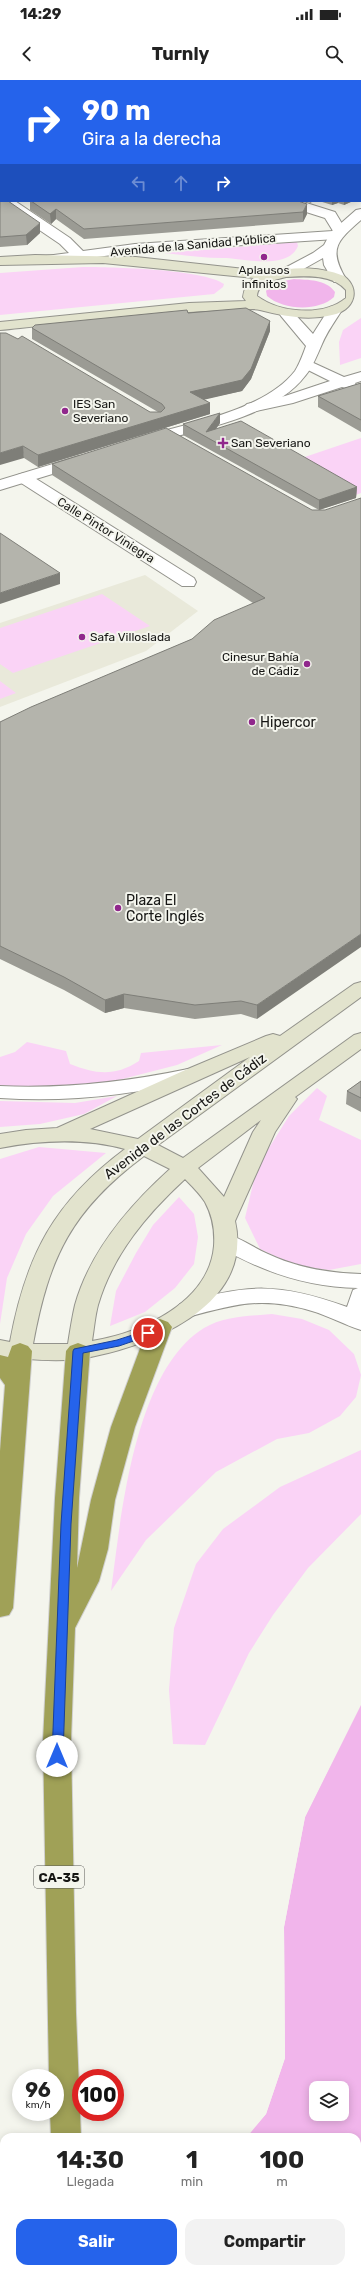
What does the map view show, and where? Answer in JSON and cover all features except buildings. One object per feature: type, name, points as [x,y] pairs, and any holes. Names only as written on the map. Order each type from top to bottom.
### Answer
[{"type":"highway","points":[[62,1628],[86,1580],[95,1549],[103,1500],[123,1428],[160,1327]]},
{"type":"highway","points":[[0,1608],[17,1383],[10,1349]]},
{"type":"highway","points":[[62,1628],[67,1498],[78,1351]]},
{"type":"highway","points":[[0,1363],[17,1383]]},
{"type":"highway","name":"CA-35","points":[[62,1628],[57,1741],[66,2133]]},
{"type":"main road","name":"Avenida de la Sanidad Pública","points":[[0,261],[102,258],[151,261],[272,276]]},
{"type":"main road","points":[[0,326],[189,307],[260,305],[286,313],[304,314],[348,305],[353,297],[354,291],[350,283],[309,273],[286,273],[259,281],[250,291],[250,297],[260,305]]},
{"type":"main road","name":"Avenida de las Cortes de Cádiz","points":[[10,1349],[54,1238],[95,1184],[140,1147],[361,988]]},
{"type":"main road","name":"Avenida de las Cortes de Cádiz","points":[[59,1134],[96,1119],[190,1075],[309,1024]]},
{"type":"main road","points":[[78,1351],[80,1327],[91,1290],[107,1254],[143,1207],[167,1181],[183,1168],[249,1118],[361,1039]]},
{"type":"main road","points":[[225,1231],[264,1132],[295,1087]]},
{"type":"main road","points":[[0,1141],[25,1136],[59,1134],[104,1138],[140,1147],[167,1158],[183,1168],[206,1187],[216,1202],[225,1231],[225,1255],[216,1277],[209,1288],[188,1309],[160,1327],[119,1343],[78,1351],[10,1349]]},
{"type":"street","points":[[10,204],[36,202]]},
{"type":"street","points":[[289,202],[330,215],[338,234]]},
{"type":"street","points":[[10,204],[65,241],[79,255]]},
{"type":"street","points":[[286,273],[304,265],[329,247],[338,234],[361,213]]},
{"type":"street","name":"Avenida de la Sanidad Pública","points":[[50,259],[135,248],[338,234]]},
{"type":"street","points":[[329,247],[331,265],[350,283]]},
{"type":"street","points":[[252,407],[283,389],[298,377],[307,364],[314,346],[348,305]]},
{"type":"street","points":[[286,313],[298,325],[314,346]]},
{"type":"street","points":[[307,364],[361,392]]},
{"type":"street","points":[[130,445],[252,407],[288,400],[361,376]]},
{"type":"street","points":[[168,433],[184,443]]},
{"type":"street","points":[[0,485],[92,457]]},
{"type":"street","name":"Calle Pintor Viniegra","points":[[24,478],[188,582]]},
{"type":"street","points":[[0,1092],[41,1095],[78,1094],[129,1088],[190,1075]]},
{"type":"street","points":[[225,1231],[250,1256],[278,1269],[304,1277],[361,1281]]},
{"type":"street","points":[[188,1309],[224,1298],[247,1295],[270,1296],[299,1300],[360,1321],[358,1306],[361,1295]]},
{"type":"shaded area","points":[[297,242],[298,246],[293,254],[275,261],[252,261],[164,253]]},
{"type":"shaded area","points":[[83,267],[134,268],[178,272],[213,279],[224,284],[223,287],[214,294],[0,315],[0,273]]},
{"type":"shaded area","points":[[294,279],[322,282],[335,292],[334,297],[319,305],[300,307],[282,304],[267,296],[266,291],[278,282]]},
{"type":"shaded area","points":[[361,318],[361,358],[340,365],[339,342],[343,330]]},
{"type":"shaded area","points":[[361,438],[361,493],[353,496],[293,461]]},
{"type":"shaded area","name":"Safa Villoslada","points":[[145,575],[198,611],[146,651],[0,707],[0,623]]},
{"type":"shaded area","points":[[102,594],[150,626],[13,673],[0,664],[0,628]]},
{"type":"shaded area","points":[[0,681],[16,693],[0,699]]},
{"type":"shaded area","points":[[27,1042],[66,1051],[70,1064],[97,1072],[113,1072],[121,1070],[139,1061],[141,1053],[222,1045],[177,1065],[103,1084],[25,1088],[0,1085],[0,1057],[15,1052]]},
{"type":"shaded area","points":[[317,1088],[327,1096],[319,1120],[361,1140],[361,1264],[329,1270],[296,1266],[260,1249],[245,1218],[257,1167],[289,1116]]},
{"type":"shaded area","points":[[117,1096],[84,1114],[40,1124],[0,1127],[0,1101],[75,1103]]},
{"type":"shaded area","points":[[39,1147],[106,1153],[53,1196],[26,1234],[7,1278],[0,1324],[0,1159]]},
{"type":"shaded area","points":[[179,1197],[194,1214],[198,1237],[194,1264],[175,1288],[145,1312],[110,1326],[116,1291],[136,1253],[153,1225]]},
{"type":"shaded area","points":[[272,1314],[302,1319],[329,1330],[354,1354],[361,1375],[356,1397],[340,1416],[309,1433],[277,1439],[216,1472],[146,1540],[111,1591],[126,1487],[135,1448],[146,1411],[161,1377],[180,1349],[204,1328],[228,1319]]},
{"type":"shaded area","points":[[361,1450],[361,1514],[308,1568],[273,1615],[249,1653],[205,1745],[173,1744],[169,1690],[174,1628],[196,1564],[223,1529],[280,1487]]},
{"type":"shaded area","points":[[361,1705],[361,2133],[250,2133],[266,2114],[285,2058],[284,1927],[305,1817]]},
{"type":"pier","points":[[361,1703],[305,1817],[284,1927],[285,2058],[266,2114],[248,2133],[264,2113],[283,2058],[282,1927],[303,1817],[339,1742]]},
{"type":"place","name":"Aplausos infinitos","points":[[264,257]]},
{"type":"place","name":"IES San Severiano","points":[[65,411]]},
{"type":"place","name":"San Severiano","points":[[223,443]]},
{"type":"place","name":"Safa Villoslada","points":[[82,637]]},
{"type":"place","name":"Cinesur Bahía de Cádiz","points":[[307,664]]},
{"type":"place","name":"Hipercor","points":[[252,722]]},
{"type":"place","name":"Plaza El Corte Inglés","points":[[118,908]]},
{"type":"route","points":[[57,1756],[67,1498],[78,1351],[119,1343],[148,1333]]}]
